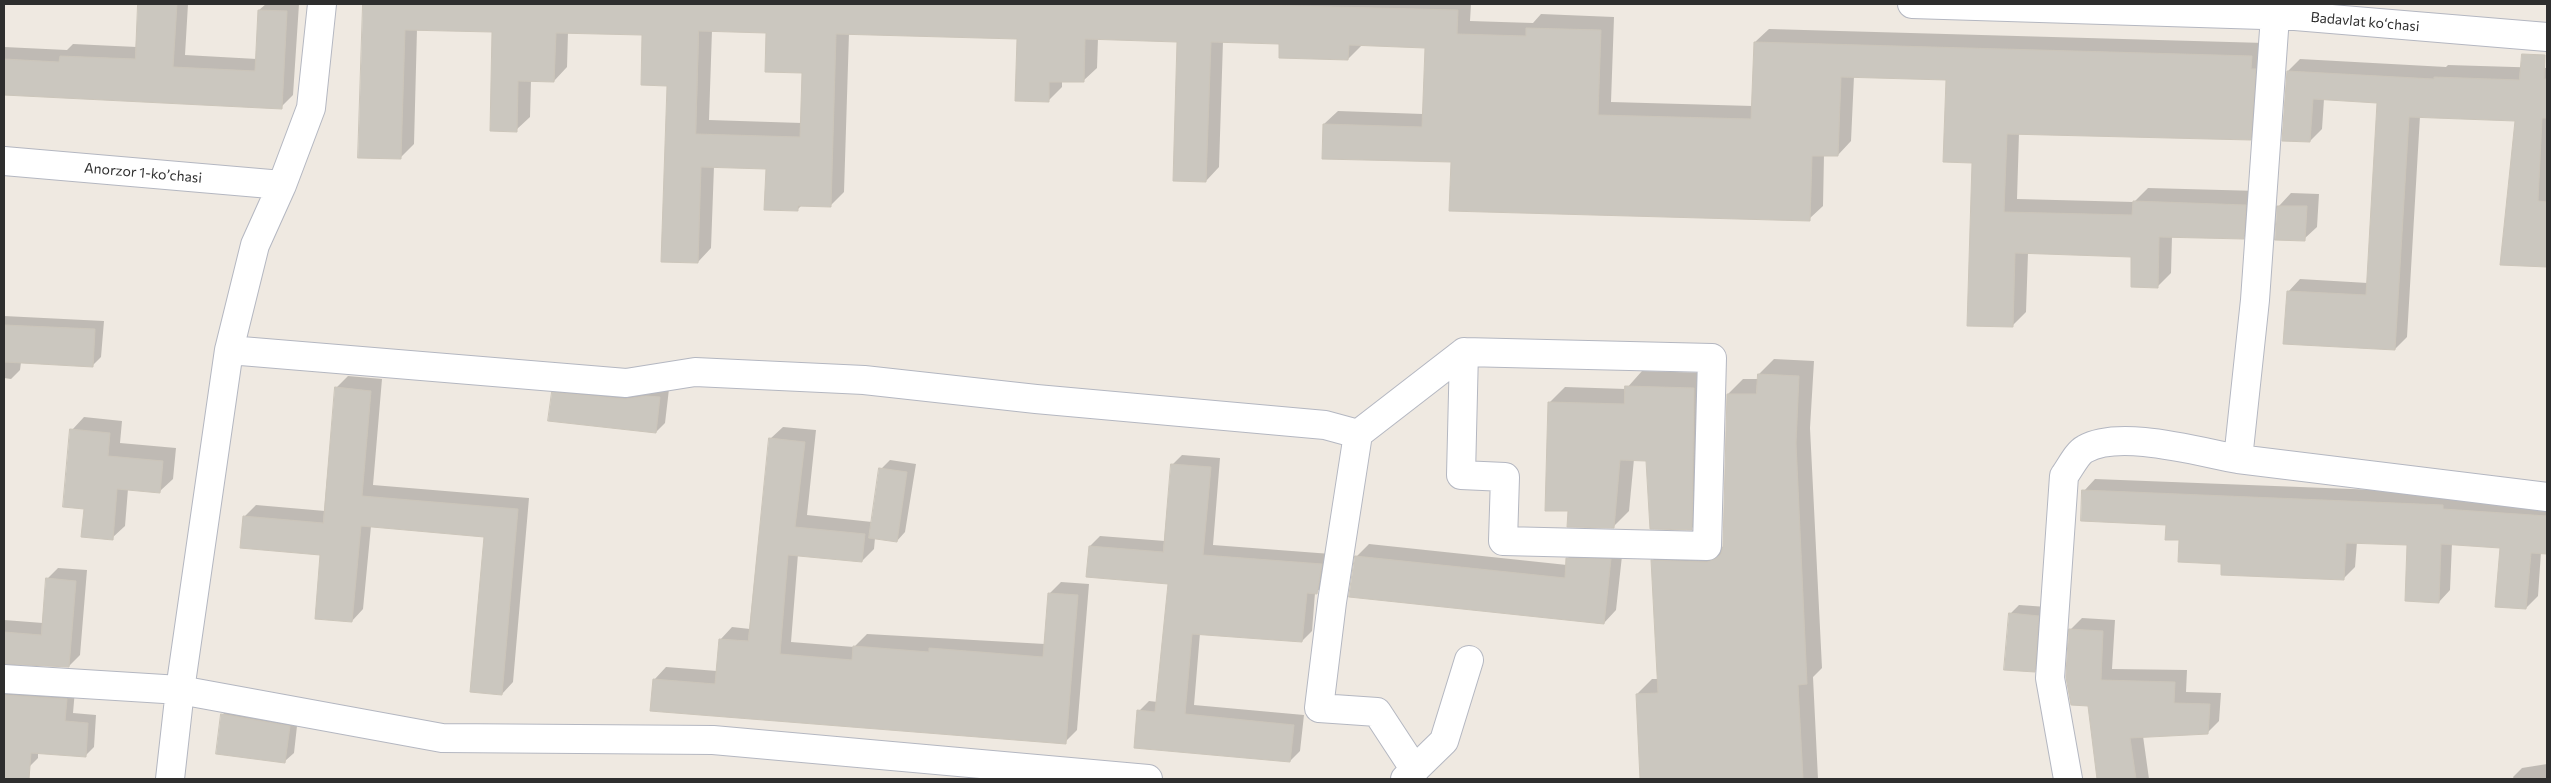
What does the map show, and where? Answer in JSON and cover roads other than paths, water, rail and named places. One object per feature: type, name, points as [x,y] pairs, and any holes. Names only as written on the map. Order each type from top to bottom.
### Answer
[{"type":"street","points":[[170,779],[180,690],[229,350],[255,245],[282,185],[311,108],[322,4]]},
{"type":"street","name":"Badavlat koʻchasi","points":[[1912,4],[2289,12],[2547,37]]},
{"type":"street","points":[[2238,459],[2289,12]]},
{"type":"street","name":"Аnorzor 1-koʼchasi","points":[[4,162],[282,185]]},
{"type":"street","points":[[229,350],[626,383],[695,372],[864,380],[1036,399],[1325,426],[1358,434]]},
{"type":"street","points":[[1464,352],[1461,475],[1505,476],[1503,541],[1706,546],[1712,358],[1464,352],[1358,434],[1332,602],[1319,708],[1377,712],[1410,775],[1444,741],[1469,660]]},
{"type":"street","points":[[2068,779],[2050,678],[2064,476],[2084,449],[2113,439],[2238,459],[2547,497]]},
{"type":"street","points":[[4,679],[180,690],[442,738],[713,740],[1044,775],[1148,779]]}]
